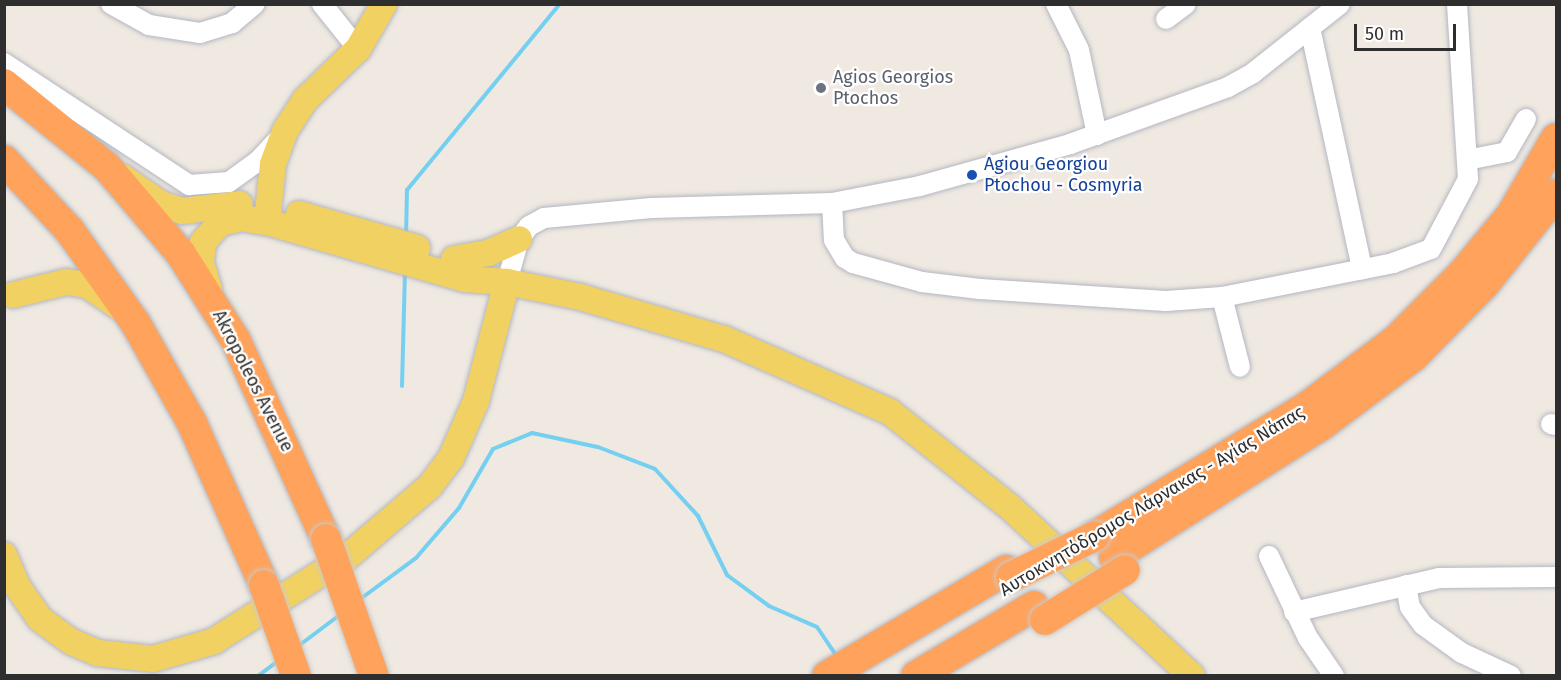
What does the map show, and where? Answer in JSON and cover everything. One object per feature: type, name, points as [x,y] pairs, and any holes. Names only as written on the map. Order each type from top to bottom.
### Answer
[{"type":"highway","name":"Akropoleos Avenue","points":[[4,84],[107,167],[161,229],[214,304],[236,341],[326,539],[374,675]]},
{"type":"highway","name":"Αυτοκινητόδρομος Λάρνακας - Αγίας Νάπας","points":[[916,675],[1023,591],[1313,431],[1413,357],[1484,285],[1548,190],[1557,138]]},
{"type":"highway","points":[[4,160],[70,231],[136,324],[192,423],[264,585],[296,675]]},
{"type":"highway","points":[[826,675],[868,662],[1023,591],[1105,547],[1385,331],[1548,190]]},
{"type":"highway","points":[[957,675],[1023,591]]},
{"type":"main road","points":[[268,214],[273,164],[285,132],[305,100],[358,49],[384,4]]},
{"type":"main road","points":[[107,167],[161,204],[182,211],[243,203],[268,214],[405,254],[465,279],[507,282],[580,297],[724,339],[890,412],[1011,508],[1192,675]]},
{"type":"main road","points":[[214,304],[201,262],[207,236],[228,220],[268,214]]},
{"type":"main road","points":[[9,297],[72,266],[76,248],[70,231]]},
{"type":"main road","points":[[405,254],[454,259],[488,253],[519,239]]},
{"type":"main road","points":[[454,259],[507,282]]},
{"type":"main road","points":[[9,297],[66,282],[87,285],[107,297],[136,324]]},
{"type":"main road","points":[[4,555],[17,586],[40,619],[72,642],[98,652],[153,658],[214,641],[347,557],[430,486],[451,458],[476,401],[507,282]]},
{"type":"street","points":[[111,4],[149,25],[200,33],[232,23],[255,4]]},
{"type":"street","points":[[321,4],[358,49]]},
{"type":"street","points":[[1056,4],[1079,51],[1097,135]]},
{"type":"street","points":[[1166,20],[1186,4]]},
{"type":"street","points":[[507,282],[519,239],[529,226],[557,214],[832,203],[920,186],[1097,135],[1235,84],[1340,4]]},
{"type":"street","points":[[832,203],[834,240],[845,258],[922,282],[1166,300],[1222,297],[1362,269],[1431,249],[1468,179],[1457,4]]},
{"type":"street","points":[[1310,28],[1362,269]]},
{"type":"street","points":[[4,63],[189,185],[229,182],[258,161],[285,132]]},
{"type":"street","points":[[1467,160],[1507,152],[1527,119]]},
{"type":"street","points":[[1222,297],[1240,367]]},
{"type":"street","points":[[1269,556],[1294,612],[1335,675]]},
{"type":"street","points":[[1294,612],[1439,578],[1557,577]]},
{"type":"street","points":[[1406,585],[1410,607],[1423,625],[1462,652],[1511,675]]},
{"type":"waterway","points":[[406,237],[407,190],[560,4]]},
{"type":"waterway","points":[[402,386],[405,271]]},
{"type":"waterway","points":[[359,600],[416,558],[459,508],[493,449],[532,433],[598,447],[655,469],[698,516],[727,575],[769,606],[817,627],[837,657]]},
{"type":"waterway","points":[[297,647],[341,614]]},
{"type":"waterway","points":[[258,676],[279,660]]},
{"type":"place","name":"Agios Georgios Ptochos","points":[[821,88]]},
{"type":"place","name":"Agiou Georgiou Ptochou - Cosmyria","points":[[972,175]]}]
